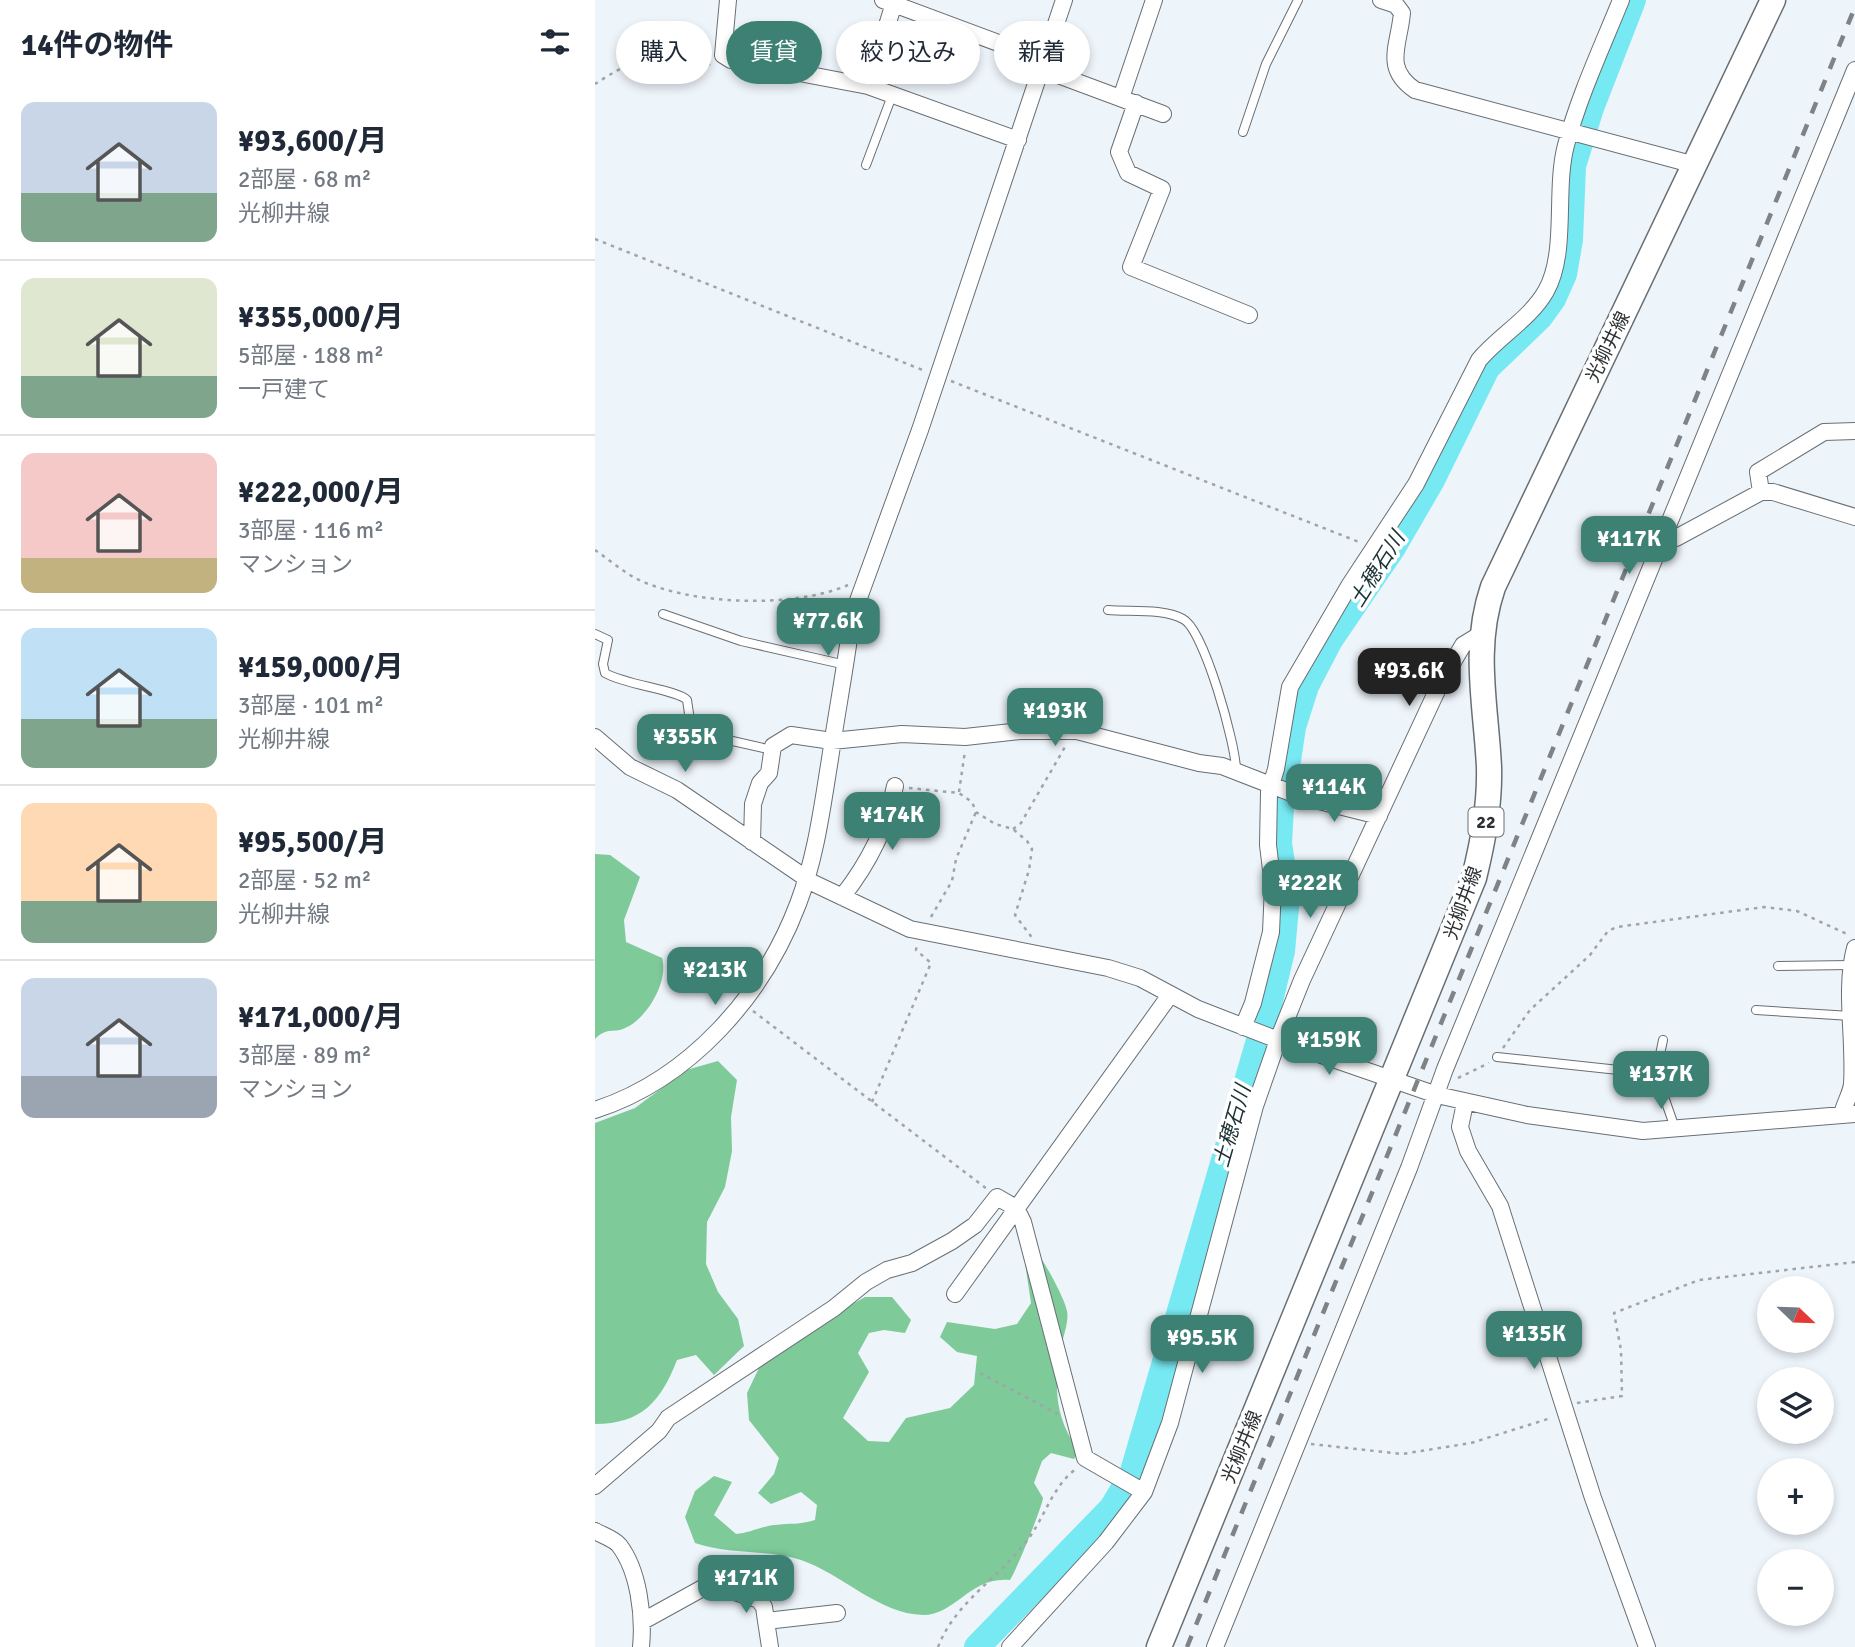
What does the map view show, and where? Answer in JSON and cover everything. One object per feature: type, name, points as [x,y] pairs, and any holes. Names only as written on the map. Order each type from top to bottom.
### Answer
[{"type":"main road","name":"光柳井線","points":[[1159,1647],[1461,915],[1483,838],[1489,767],[1479,658],[1486,607],[1508,552],[1773,0]]},
{"type":"street","points":[[728,0],[723,55],[731,60],[869,86],[1018,140]]},
{"type":"street","points":[[1057,21],[1064,0]]},
{"type":"street","points":[[1154,0],[1128,101],[1119,152],[1128,173],[1162,189],[1131,267],[1249,315]]},
{"type":"street","points":[[1381,0],[1395,5],[1402,13],[1395,68],[1400,80],[1415,90],[1695,165]]},
{"type":"street","points":[[1248,1028],[1271,932],[1273,886],[1268,845],[1272,787],[1284,712],[1293,680],[1416,484],[1479,360],[1493,343],[1532,309],[1554,275],[1559,181],[1572,133],[1621,0]]},
{"type":"street","points":[[869,86],[891,1],[994,44]]},
{"type":"street","points":[[1215,1647],[1439,1089],[1855,70]]},
{"type":"street","points":[[595,1110],[617,1103],[674,1069],[719,1031],[743,1001],[786,931],[816,846],[852,617],[861,583],[938,376],[1036,84]]},
{"type":"street","points":[[1089,84],[1163,114]]},
{"type":"street","points":[[1761,492],[1758,472],[1824,432],[1855,431]]},
{"type":"street","points":[[1665,538],[1676,538],[1761,492],[1773,492],[1855,517]]},
{"type":"street","points":[[1010,1647],[1106,1542],[1144,1492],[1170,1423],[1275,1039],[1440,684],[1463,645],[1481,634]]},
{"type":"street","points":[[752,842],[753,804],[760,783],[769,773],[773,746],[791,735],[832,741],[902,734],[965,737],[1020,731],[1071,730],[1236,770],[1299,796],[1379,816]]},
{"type":"street","points":[[595,737],[629,767],[677,790],[806,878],[921,932],[1108,968],[1140,978],[1170,995],[1275,1039],[1392,1078],[1439,1089],[1465,1103],[1622,1129],[1675,1128],[1848,1115],[1852,1087],[1854,1016],[1850,965],[1855,948]]},
{"type":"street","points":[[842,897],[865,867],[891,810],[895,786]]},
{"type":"street","points":[[955,1294],[1170,995]]},
{"type":"street","points":[[1465,1103],[1460,1127],[1468,1151],[1500,1206],[1565,1409],[1647,1647]]},
{"type":"street","points":[[595,1486],[659,1431],[668,1418],[834,1308],[866,1282],[887,1270],[912,1263],[952,1241],[975,1225],[997,1197],[1016,1208],[1035,1262],[1084,1458],[1144,1492]]},
{"type":"street","points":[[595,1531],[619,1546],[631,1570],[643,1621],[641,1647]]},
{"type":"street","points":[[643,1621],[711,1584],[759,1600],[770,1647]]},
{"type":"street","points":[[766,1621],[837,1613]]},
{"type":"lane","points":[[1243,132],[1266,64],[1297,0]]},
{"type":"lane","points":[[866,165],[893,93]]},
{"type":"lane","points":[[1108,610],[1173,615],[1191,624],[1201,642],[1225,717],[1236,770]]},
{"type":"lane","points":[[663,614],[741,641],[846,665]]},
{"type":"lane","points":[[595,634],[608,640],[603,664],[605,673],[636,686],[682,695],[687,700],[691,727],[697,733],[772,750]]},
{"type":"lane","points":[[1778,965],[1850,965]]},
{"type":"lane","points":[[1756,1010],[1854,1016]]},
{"type":"lane","points":[[1663,1040],[1656,1074],[1675,1128]]},
{"type":"lane","points":[[1497,1057],[1656,1074]]},
{"type":"path","points":[[595,85],[613,73],[648,58],[659,57],[702,67],[723,55]]},
{"type":"path","points":[[595,239],[1374,550]]},
{"type":"path","points":[[595,550],[647,583],[718,600],[807,599],[861,583]]},
{"type":"path","points":[[1013,829],[1021,823],[1058,763],[1071,730]]},
{"type":"path","points":[[959,793],[965,737]]},
{"type":"path","points":[[895,786],[959,793],[972,802],[976,812],[995,824],[1013,829],[1032,849],[1014,915],[1033,937],[1033,954]]},
{"type":"path","points":[[872,1101],[931,963],[916,950],[921,932],[944,899],[952,881],[956,859],[976,812]]},
{"type":"path","points":[[1439,1089],[1497,1057],[1529,1010],[1590,955],[1608,931],[1617,927],[1764,907],[1797,911],[1855,937]]},
{"type":"path","points":[[743,1001],[760,1018],[807,1050],[997,1197]]},
{"type":"path","points":[[1299,1439],[1309,1444],[1402,1454],[1471,1443],[1565,1409],[1622,1396],[1621,1350],[1614,1313],[1699,1280],[1855,1262]]},
{"type":"path","points":[[980,1373],[1054,1412]]},
{"type":"path","points":[[938,1647],[954,1615],[1012,1559],[1031,1535],[1065,1477],[1075,1470],[1084,1458]]},
{"type":"green space","points":[[595,854],[610,855],[640,877],[624,920],[626,942],[662,958],[663,967],[659,988],[641,1016],[621,1030],[607,1031],[595,1039]]},
{"type":"green space","points":[[718,1061],[737,1080],[731,1117],[732,1151],[725,1187],[707,1222],[706,1264],[718,1292],[738,1319],[744,1346],[714,1375],[696,1355],[677,1360],[664,1387],[648,1407],[625,1420],[595,1424],[595,1123],[635,1108],[686,1070]]},
{"type":"green space","points":[[1034,1249],[1053,1279],[1067,1311],[1058,1372],[1058,1399],[1064,1425],[1079,1451],[1074,1459],[1051,1453],[1042,1461],[1034,1483],[1043,1498],[1010,1580],[996,1580],[984,1584],[945,1609],[923,1615],[891,1608],[801,1560],[695,1543],[685,1517],[695,1491],[714,1476],[732,1482],[714,1515],[736,1534],[815,1520],[817,1505],[801,1492],[771,1504],[758,1493],[774,1474],[779,1458],[749,1420],[747,1393],[766,1359],[807,1330],[865,1297],[892,1297],[911,1320],[905,1333],[884,1330],[869,1333],[858,1353],[869,1372],[843,1418],[868,1441],[889,1442],[906,1418],[950,1408],[974,1385],[977,1356],[957,1352],[940,1337],[947,1322],[995,1329],[1017,1324],[1031,1303],[1025,1263]]},
{"type":"waterway","name":"土穂石川","points":[[977,1647],[1112,1508],[1132,1475],[1267,1013],[1282,951],[1287,897],[1279,843],[1281,807],[1293,727],[1306,686],[1330,640],[1392,549],[1432,480],[1487,368],[1540,317],[1553,299],[1564,274],[1570,240],[1573,166],[1591,108],[1633,0]]},
{"type":"railway","points":[[1187,1647],[1855,7]]}]
